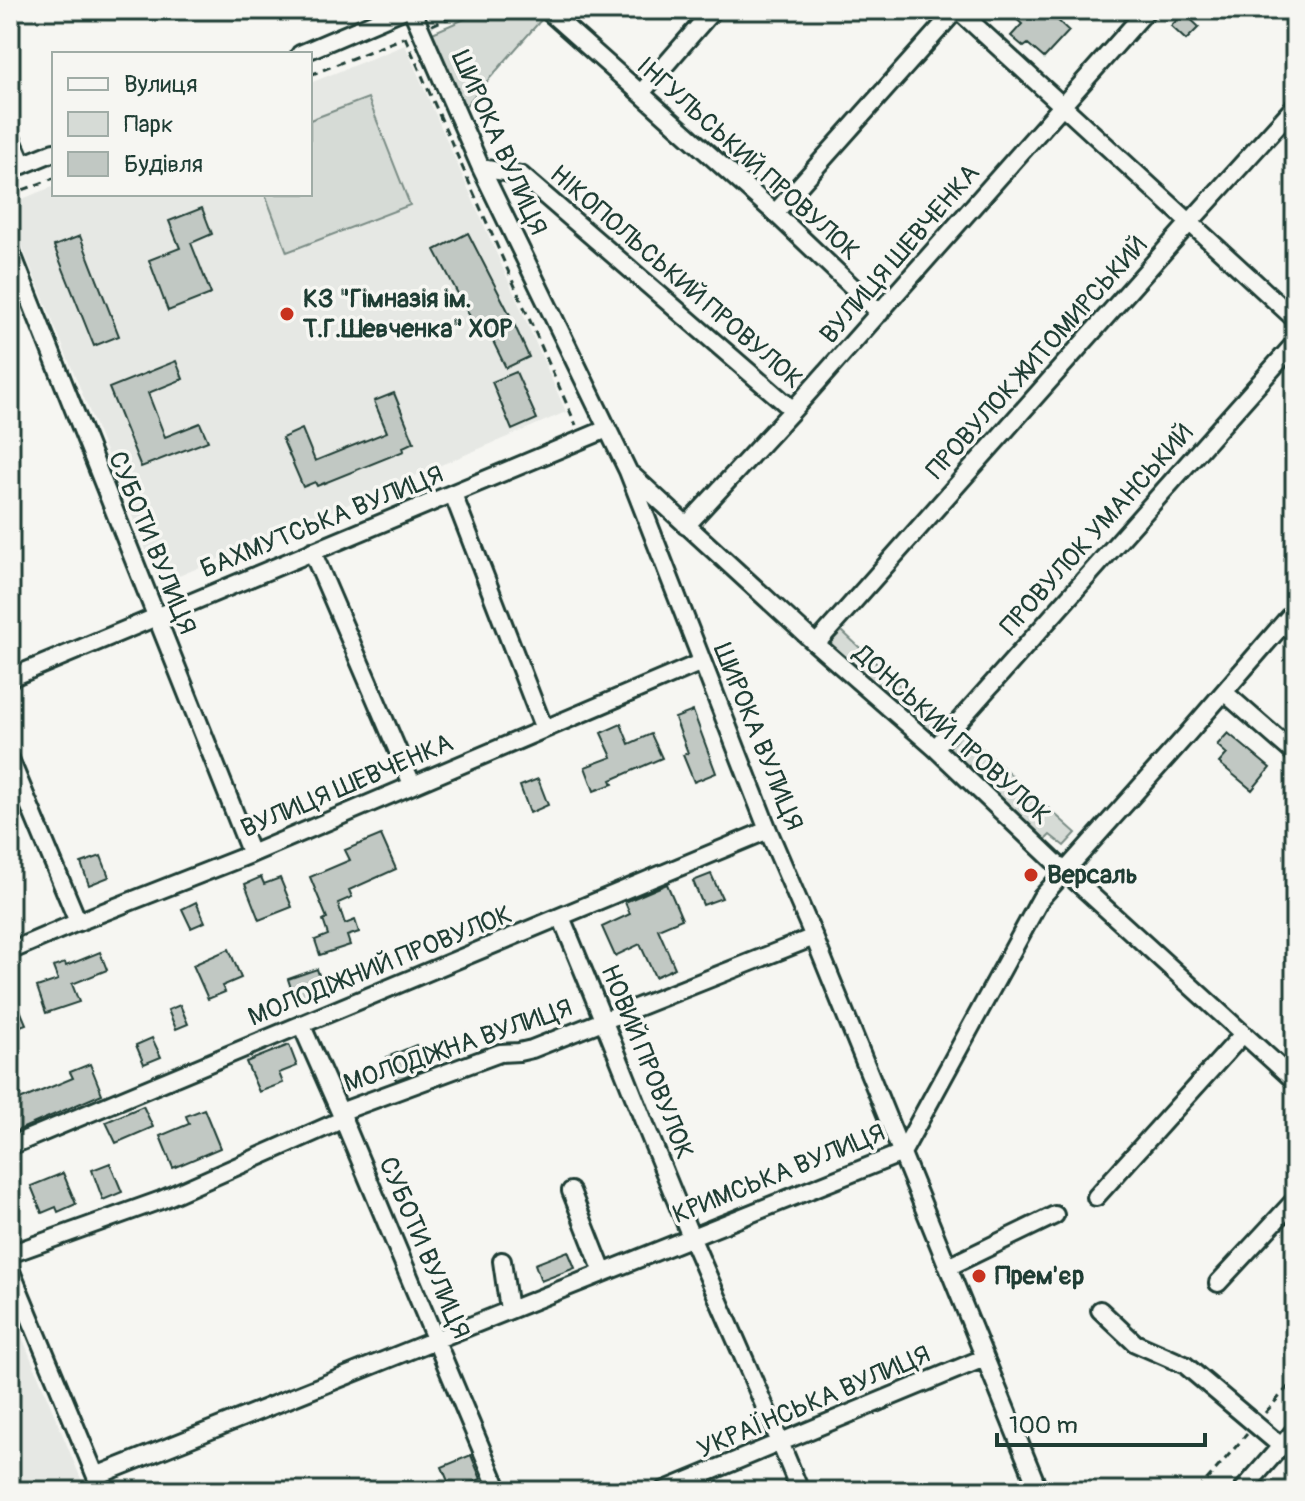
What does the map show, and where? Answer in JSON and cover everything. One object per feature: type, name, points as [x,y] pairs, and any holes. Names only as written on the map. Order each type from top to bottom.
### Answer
[{"type":"street","points":[[305,52],[402,10]]},
{"type":"street","name":"ШИРОКА ВУЛИЦЯ","points":[[412,10],[481,168],[628,471],[768,830],[1039,1491]]},
{"type":"street","name":"ІНГУЛЬСЬКИЙ ПРОВУЛОК","points":[[547,10],[775,213],[880,313]]},
{"type":"street","points":[[641,93],[713,10]]},
{"type":"street","points":[[775,213],[957,10],[1295,319]]},
{"type":"street","name":"ВУЛИЦЯ ШЕВЧЕНКА","points":[[686,526],[880,313],[1147,10]]},
{"type":"street","name":"ПРОВУЛОК ЖИТОМИРСЬКИЙ","points":[[816,644],[1295,106]]},
{"type":"street","points":[[10,135],[16,167],[52,153]]},
{"type":"street","name":"НІКОПОЛЬСЬКИЙ ПРОВУЛОК","points":[[481,168],[521,175],[793,410]]},
{"type":"street","name":"СУБОТИ ВУЛИЦЯ","points":[[10,249],[251,854]]},
{"type":"street","name":"ПРОВУЛОК УМАНСЬКИЙ","points":[[935,748],[1295,343]]},
{"type":"street","name":"БАХМУТСЬКА ВУЛИЦЯ","points":[[10,678],[607,429]]},
{"type":"street","name":"ДОНСЬКИЙ ПРОВУЛОК","points":[[628,471],[816,644],[935,748],[1065,872],[1295,1081]]},
{"type":"street","points":[[453,494],[544,729]]},
{"type":"street","points":[[312,551],[412,784]]},
{"type":"street","name":"КРИМСЬКА ВУЛИЦЯ","points":[[99,1484],[509,1310],[902,1153],[1041,898],[1294,613]]},
{"type":"street","name":"ВУЛИЦЯ ШЕВЧЕНКА","points":[[10,951],[251,854],[702,662]]},
{"type":"street","points":[[1224,692],[1295,754]]},
{"type":"street","points":[[10,759],[78,922]]},
{"type":"street","name":"МОЛОДІЖНИЙ ПРОВУЛОК","points":[[10,1146],[768,830]]},
{"type":"street","name":"НОВИЙ ПРОВУЛОК","points":[[561,917],[691,1236],[800,1491]]},
{"type":"street","name":"МОЛОДІЖНА ВУЛИЦЯ","points":[[10,1254],[161,1200],[342,1116],[500,1053],[526,1051],[814,937]]},
{"type":"street","name":"СУБОТИ ВУЛИЦЯ","points":[[301,1024],[499,1491]]},
{"type":"street","points":[[1096,1197],[1243,1034]]},
{"type":"street","points":[[571,1191],[603,1272]]},
{"type":"street","points":[[1218,1283],[1295,1200]]},
{"type":"street","points":[[948,1267],[1055,1215]]},
{"type":"street","points":[[502,1261],[509,1310]]},
{"type":"street","points":[[11,1273],[99,1484]]},
{"type":"street","points":[[1100,1310],[1135,1343],[1185,1365],[1281,1446]]},
{"type":"street","name":"УКРАЇНСЬКА ВУЛИЦЯ","points":[[663,1491],[984,1358]]},
{"type":"street","points":[[1242,1491],[1295,1430]]},
{"type":"path","points":[[312,74],[468,10]]},
{"type":"path","points":[[405,37],[582,440]]},
{"type":"path","points":[[10,195],[52,179]]},
{"type":"path","points":[[1279,1491],[1295,1474]]},
{"type":"shaded area","name":"КЗ \"Гімназія ім. Т.Г.Шевченка\" ХОР","points":[[405,45],[566,412],[160,584],[10,217],[10,204],[52,187],[52,196],[312,196],[312,82]]},
{"type":"shaded area","points":[[10,1308],[86,1491],[10,1491]]},
{"type":"green space","points":[[485,10],[529,10],[541,20],[462,110],[430,34]]},
{"type":"green space","points":[[368,98],[410,205],[287,252],[266,196],[312,196],[312,119]]},
{"type":"green space","points":[[842,631],[943,726],[933,738],[830,643]]},
{"type":"green space","points":[[961,730],[1076,833],[1064,846],[1050,835],[1045,840],[944,749]]},
{"type":"building","points":[[1006,10],[1058,10],[1053,16],[1069,31],[1044,58],[1028,44],[1024,47],[1011,36],[1022,24]]},
{"type":"building","points":[[1184,13],[1199,27],[1186,40],[1171,26]]},
{"type":"building","points":[[202,208],[212,234],[191,243],[211,294],[168,311],[149,260],[180,248],[169,221]]},
{"type":"building","points":[[468,233],[529,357],[506,368],[485,325],[477,330],[435,250]]},
{"type":"building","points":[[80,236],[119,336],[94,346],[54,246]]},
{"type":"building","points":[[176,361],[183,379],[148,393],[165,437],[200,423],[208,441],[141,467],[109,388]]},
{"type":"building","points":[[516,372],[537,419],[512,430],[492,382]]},
{"type":"building","points":[[394,393],[414,442],[403,447],[404,451],[317,486],[315,482],[303,487],[282,438],[302,429],[315,461],[387,432],[374,401]]},
{"type":"building","points":[[693,711],[716,773],[694,782],[683,755],[688,753],[675,718]]},
{"type":"building","points":[[621,724],[629,744],[651,734],[662,758],[611,780],[613,784],[594,791],[585,767],[612,757],[601,733]]},
{"type":"building","points":[[1228,733],[1270,768],[1252,790],[1219,763],[1227,754],[1217,745]]},
{"type":"building","points":[[538,779],[548,805],[530,813],[520,786]]},
{"type":"building","points":[[381,835],[396,869],[349,890],[352,897],[338,903],[345,924],[355,920],[359,932],[347,936],[350,945],[320,955],[315,940],[328,935],[323,920],[327,918],[310,877],[350,860],[345,850]]},
{"type":"building","points":[[101,856],[109,877],[89,885],[81,863]]},
{"type":"building","points":[[711,874],[722,898],[703,905],[693,881]]},
{"type":"building","points":[[261,877],[264,884],[280,878],[292,907],[259,920],[245,884]]},
{"type":"building","points":[[667,884],[682,919],[658,929],[675,968],[655,977],[640,944],[615,956],[602,927],[630,914],[625,902]]},
{"type":"building","points":[[196,902],[205,922],[191,928],[182,909]]},
{"type":"building","points":[[229,949],[241,978],[222,986],[225,992],[208,999],[193,965]]},
{"type":"building","points":[[100,952],[107,970],[72,984],[79,1002],[46,1013],[37,987],[58,980],[53,967],[65,963],[66,966]]},
{"type":"building","points":[[317,969],[324,990],[295,1000],[288,979]]},
{"type":"building","points":[[10,986],[26,1024],[10,1030]]},
{"type":"building","points":[[180,1005],[188,1024],[176,1029],[168,1010]]},
{"type":"building","points":[[152,1038],[161,1057],[144,1064],[136,1045]]},
{"type":"building","points":[[289,1045],[297,1066],[279,1073],[283,1083],[259,1092],[246,1062]]},
{"type":"building","points":[[416,1045],[426,1068],[396,1080],[387,1057]]},
{"type":"building","points":[[90,1064],[102,1094],[14,1132],[10,1123],[10,1104],[73,1078],[70,1072]]},
{"type":"building","points":[[143,1106],[153,1127],[116,1143],[106,1122]]},
{"type":"building","points":[[204,1109],[220,1148],[173,1168],[160,1136],[189,1124],[186,1116]]},
{"type":"building","points":[[110,1163],[122,1192],[103,1200],[92,1170]]},
{"type":"building","points":[[63,1173],[76,1204],[58,1212],[56,1207],[42,1213],[31,1186]]},
{"type":"building","points":[[568,1251],[575,1268],[541,1281],[535,1264]]},
{"type":"building","points":[[471,1455],[481,1479],[452,1491],[442,1467]]},
{"type":"place","name":"КЗ \"Гімназія ім. Т.Г.Шевченка\" ХОР","points":[[287,314]]},
{"type":"place","name":"Версаль","points":[[1031,875]]},
{"type":"place","name":"Прем'єр","points":[[979,1276]]}]
